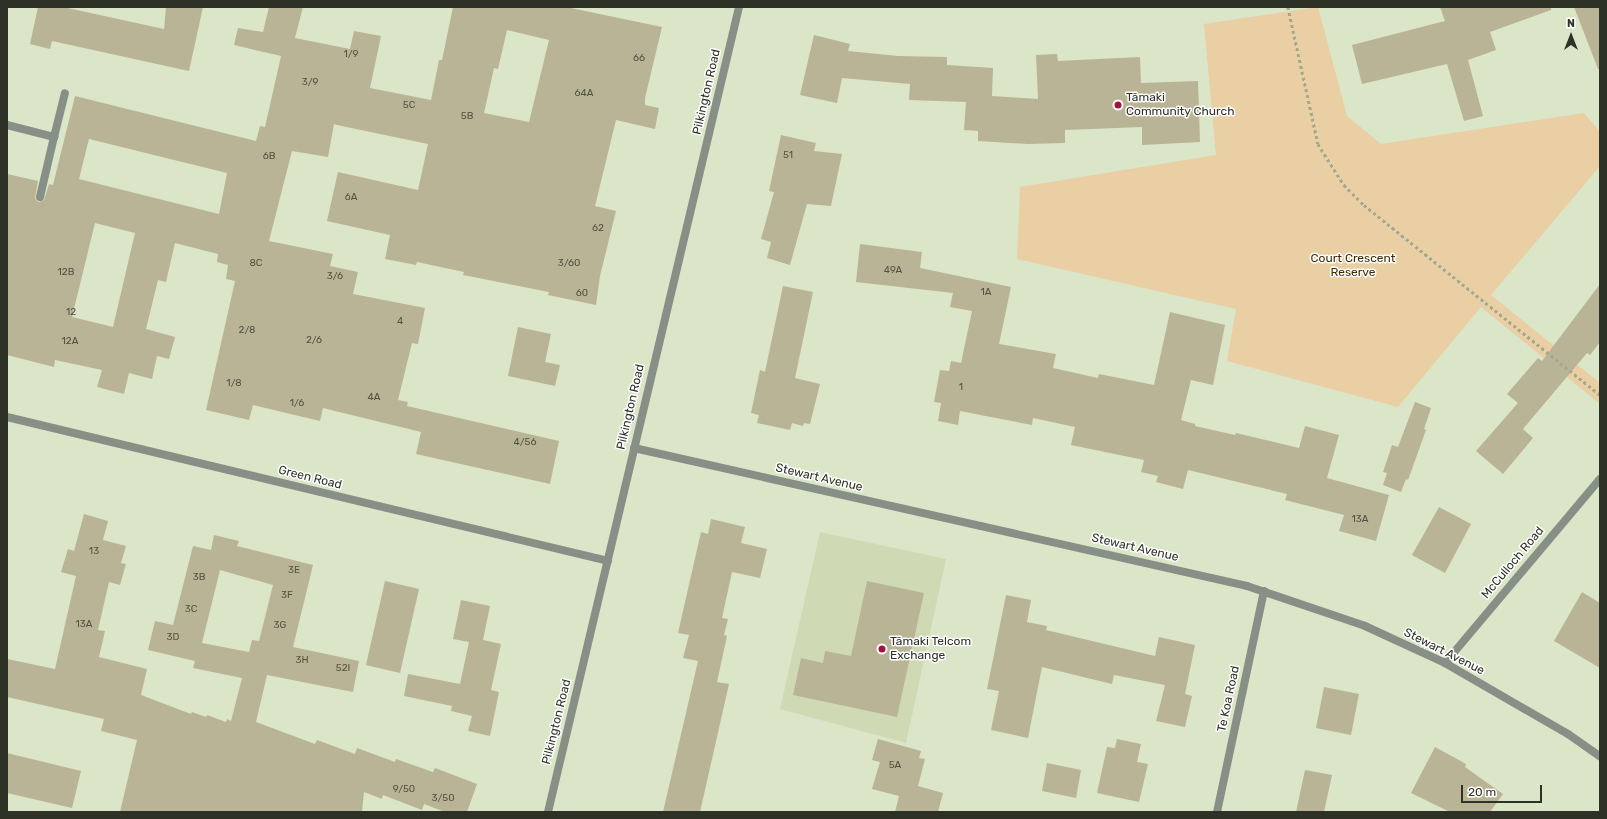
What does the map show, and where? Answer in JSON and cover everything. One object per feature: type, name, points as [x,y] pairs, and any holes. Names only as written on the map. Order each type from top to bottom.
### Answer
[{"type":"street","name":"Pilkington Road","points":[[548,812],[739,7]]},
{"type":"street","points":[[40,197],[65,93]]},
{"type":"street","points":[[7,125],[54,137]]},
{"type":"street","name":"Green Road","points":[[7,417],[608,561]]},
{"type":"street","name":"Stewart Avenue","points":[[634,448],[1235,583],[1264,591],[1365,626],[1445,663],[1568,734],[1600,756]]},
{"type":"street","name":"McCulloch Road","points":[[1445,663],[1600,479]]},
{"type":"street","name":"Te Koa Road","points":[[1217,812],[1264,591]]},
{"type":"path","points":[[1288,7],[1318,144],[1344,185],[1364,205],[1600,395]]},
{"type":"shaded area","points":[[820,532],[946,559],[906,743],[780,709]]},
{"type":"green space","name":"Court Crescent Reserve","points":[[1318,7],[1347,116],[1381,144],[1584,113],[1600,132],[1600,166],[1491,295],[1600,383],[1600,404],[1481,307],[1398,407],[1227,361],[1236,309],[1017,259],[1020,187],[1216,155],[1204,24]]},
{"type":"building","points":[[38,7],[63,7],[164,29],[166,7],[203,7],[189,71],[52,41],[50,49],[30,44]]},
{"type":"building","points":[[269,7],[303,7],[295,38],[350,49],[354,31],[381,36],[370,88],[431,100],[439,60],[442,60],[453,7],[566,7],[662,27],[645,98],[645,105],[659,108],[655,129],[616,120],[595,206],[616,211],[600,276],[596,305],[548,295],[549,292],[463,275],[464,272],[417,262],[416,265],[385,259],[390,235],[327,221],[338,172],[418,190],[428,144],[334,124],[328,157],[292,151],[269,241],[333,254],[330,266],[358,272],[353,294],[425,308],[418,344],[412,343],[398,400],[408,402],[407,406],[559,441],[550,484],[416,454],[421,432],[323,408],[320,421],[253,405],[249,420],[206,410],[235,281],[226,279],[228,265],[217,262],[218,254],[175,243],[166,282],[158,280],[146,329],[175,337],[169,359],[157,356],[152,379],[129,373],[124,394],[97,387],[102,370],[55,360],[54,367],[7,355],[7,174],[38,181],[35,199],[39,202],[44,200],[49,184],[53,185],[75,96],[256,141],[260,126],[265,127],[281,56],[234,45],[238,28],[263,32]],"holes":[[[507,30],[549,40],[529,122],[484,113],[494,68],[498,69]],[[89,139],[227,173],[219,214],[79,179]],[[95,223],[135,233],[113,327],[72,317]]]},
{"type":"building","points":[[1440,7],[1551,7],[1551,10],[1490,32],[1496,50],[1468,60],[1483,116],[1464,121],[1447,64],[1362,84],[1352,45],[1445,21]]},
{"type":"building","points":[[1574,7],[1600,7],[1600,69],[1598,69]]},
{"type":"building","points":[[814,35],[850,44],[848,51],[898,56],[947,57],[947,65],[993,68],[992,96],[1038,99],[1036,55],[1057,54],[1058,61],[1140,57],[1141,83],[1198,81],[1200,142],[1142,145],[1142,127],[1065,130],[1065,143],[1028,144],[978,141],[978,131],[964,130],[966,102],[909,100],[910,84],[842,78],[837,103],[800,95]]},
{"type":"building","points":[[781,135],[816,143],[814,151],[842,154],[831,206],[807,204],[790,265],[767,258],[771,242],[761,239],[774,192],[769,191]]},
{"type":"building","points":[[860,244],[922,252],[920,268],[1011,287],[999,344],[1056,354],[1053,368],[1098,378],[1099,374],[1154,385],[1170,312],[1225,325],[1213,385],[1191,380],[1181,420],[1195,424],[1195,426],[1235,435],[1236,433],[1299,448],[1305,426],[1339,435],[1327,478],[1389,495],[1376,541],[1339,531],[1344,515],[1285,500],[1287,494],[1188,470],[1183,489],[1156,482],[1158,476],[1141,472],[1144,460],[1071,445],[1075,427],[1033,418],[1032,425],[960,411],[958,425],[938,421],[941,403],[934,402],[940,370],[949,371],[951,361],[961,363],[972,311],[950,307],[953,293],[856,282]]},
{"type":"building","points":[[1600,284],[1600,342],[1590,355],[1587,353],[1523,429],[1533,438],[1503,474],[1476,451],[1518,403],[1507,394],[1538,358],[1542,361]]},
{"type":"building","points":[[783,286],[813,292],[795,378],[820,384],[810,424],[804,423],[803,426],[792,423],[790,430],[757,423],[759,415],[751,413],[760,370],[765,372]]},
{"type":"building","points":[[518,327],[551,334],[545,362],[560,365],[555,386],[508,376]]},
{"type":"building","points":[[1415,402],[1431,408],[1424,429],[1426,430],[1408,480],[1406,479],[1401,492],[1383,485],[1387,473],[1383,472],[1392,445],[1398,447]]},
{"type":"building","points":[[1439,507],[1471,524],[1445,573],[1412,555]]},
{"type":"building","points":[[84,514],[108,521],[103,540],[126,546],[121,563],[126,564],[120,585],[109,582],[98,630],[105,631],[99,657],[147,669],[141,695],[191,714],[192,712],[206,717],[207,715],[226,722],[227,719],[231,721],[242,678],[193,668],[195,661],[148,650],[155,621],[173,625],[193,546],[211,550],[214,535],[239,541],[237,546],[313,565],[293,647],[359,661],[353,692],[267,675],[256,722],[315,744],[317,740],[355,754],[357,748],[395,762],[396,759],[433,772],[435,768],[477,784],[467,812],[445,812],[424,804],[422,810],[383,795],[382,799],[364,792],[362,812],[120,812],[137,740],[101,731],[104,719],[7,697],[7,659],[55,669],[76,576],[61,572],[68,549],[74,551]],"holes":[[[220,570],[273,585],[259,641],[252,640],[249,652],[202,643]]]},
{"type":"building","points":[[711,519],[745,527],[741,543],[767,549],[760,578],[732,572],[722,618],[728,619],[724,635],[727,636],[717,682],[729,684],[700,812],[663,812],[698,661],[683,658],[689,635],[678,633],[701,532],[708,534]]},
{"type":"building","points":[[385,581],[419,589],[400,673],[366,665]]},
{"type":"building","name":"Tāmaki Telcom Exchange","points":[[867,581],[924,593],[897,717],[793,695],[801,658],[823,663],[825,651],[851,656]]},
{"type":"building","points":[[1582,592],[1600,603],[1600,668],[1554,641]]},
{"type":"building","points":[[1006,595],[1031,600],[1027,622],[1047,626],[1046,630],[1155,656],[1159,637],[1195,645],[1185,694],[1192,696],[1185,727],[1156,721],[1165,685],[1114,675],[1112,684],[1042,667],[1028,738],[991,730],[999,691],[987,689]]},
{"type":"building","points":[[461,600],[490,606],[483,640],[501,644],[491,690],[499,692],[490,736],[468,731],[472,716],[451,711],[452,706],[404,696],[408,674],[460,684],[469,642],[453,639]]},
{"type":"building","points":[[1324,687],[1359,694],[1351,735],[1316,728]]},
{"type":"building","points":[[878,739],[921,751],[919,758],[925,759],[918,786],[943,793],[938,812],[895,812],[899,796],[872,789],[880,762],[872,760]]},
{"type":"building","points":[[1117,739],[1141,744],[1137,762],[1148,764],[1139,802],[1097,793],[1107,747],[1115,748]]},
{"type":"building","points":[[1435,747],[1466,764],[1465,767],[1503,794],[1490,812],[1450,812],[1411,793]]},
{"type":"building","points":[[7,753],[81,771],[72,808],[7,793]]},
{"type":"building","points":[[1047,763],[1081,770],[1076,798],[1042,791]]},
{"type":"building","points":[[1305,770],[1332,775],[1324,812],[1296,812]]},
{"type":"place","name":"Tāmaki Community Church","points":[[1118,105]]},
{"type":"place","name":"Tāmaki Telcom Exchange","points":[[882,649]]}]
